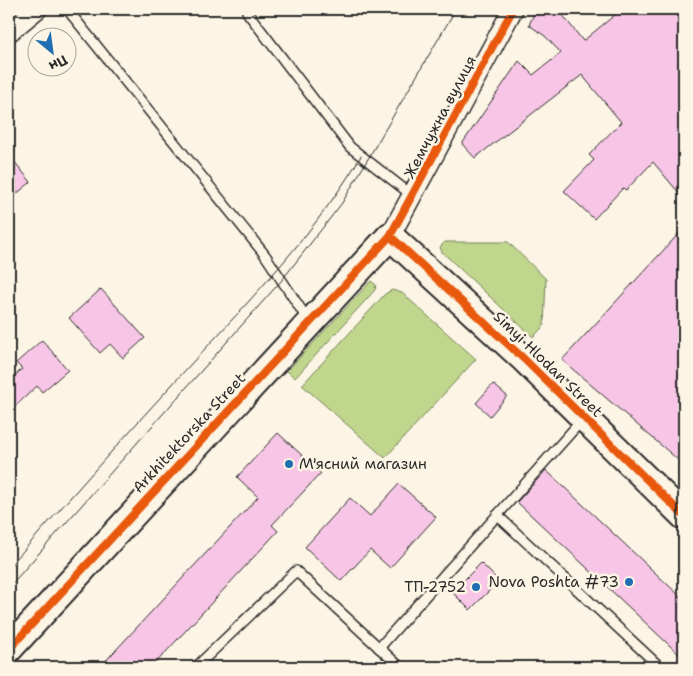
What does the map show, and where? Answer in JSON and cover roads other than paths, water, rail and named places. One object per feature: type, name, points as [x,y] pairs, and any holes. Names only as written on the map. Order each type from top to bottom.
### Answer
[{"type":"street","points":[[9,32],[37,9]]},
{"type":"street","name":"Жемчужна вулиця","points":[[390,236],[513,9]]},
{"type":"street","name":"Arkhitektorska Street","points":[[9,649],[390,236]]},
{"type":"street","name":"Simyi Hlodan Street","points":[[390,236],[524,359],[684,516]]},
{"type":"lane","points":[[67,9],[265,256],[310,323]]},
{"type":"lane","points":[[247,12],[350,147],[413,196]]},
{"type":"lane","points":[[379,648],[584,417]]},
{"type":"lane","points":[[497,515],[660,667]]},
{"type":"lane","points":[[196,667],[296,571],[400,667]]},
{"type":"tram line","points":[[9,587],[282,280],[342,203],[456,9]]},
{"type":"tram line","points":[[9,567],[282,264],[324,212],[361,156]]},
{"type":"place","name":"М'ясний магазин","points":[[289,464]]},
{"type":"place","name":"Nova Poshta #73","points":[[629,582]]},
{"type":"place","name":"ТП-2752","points":[[476,587]]}]
